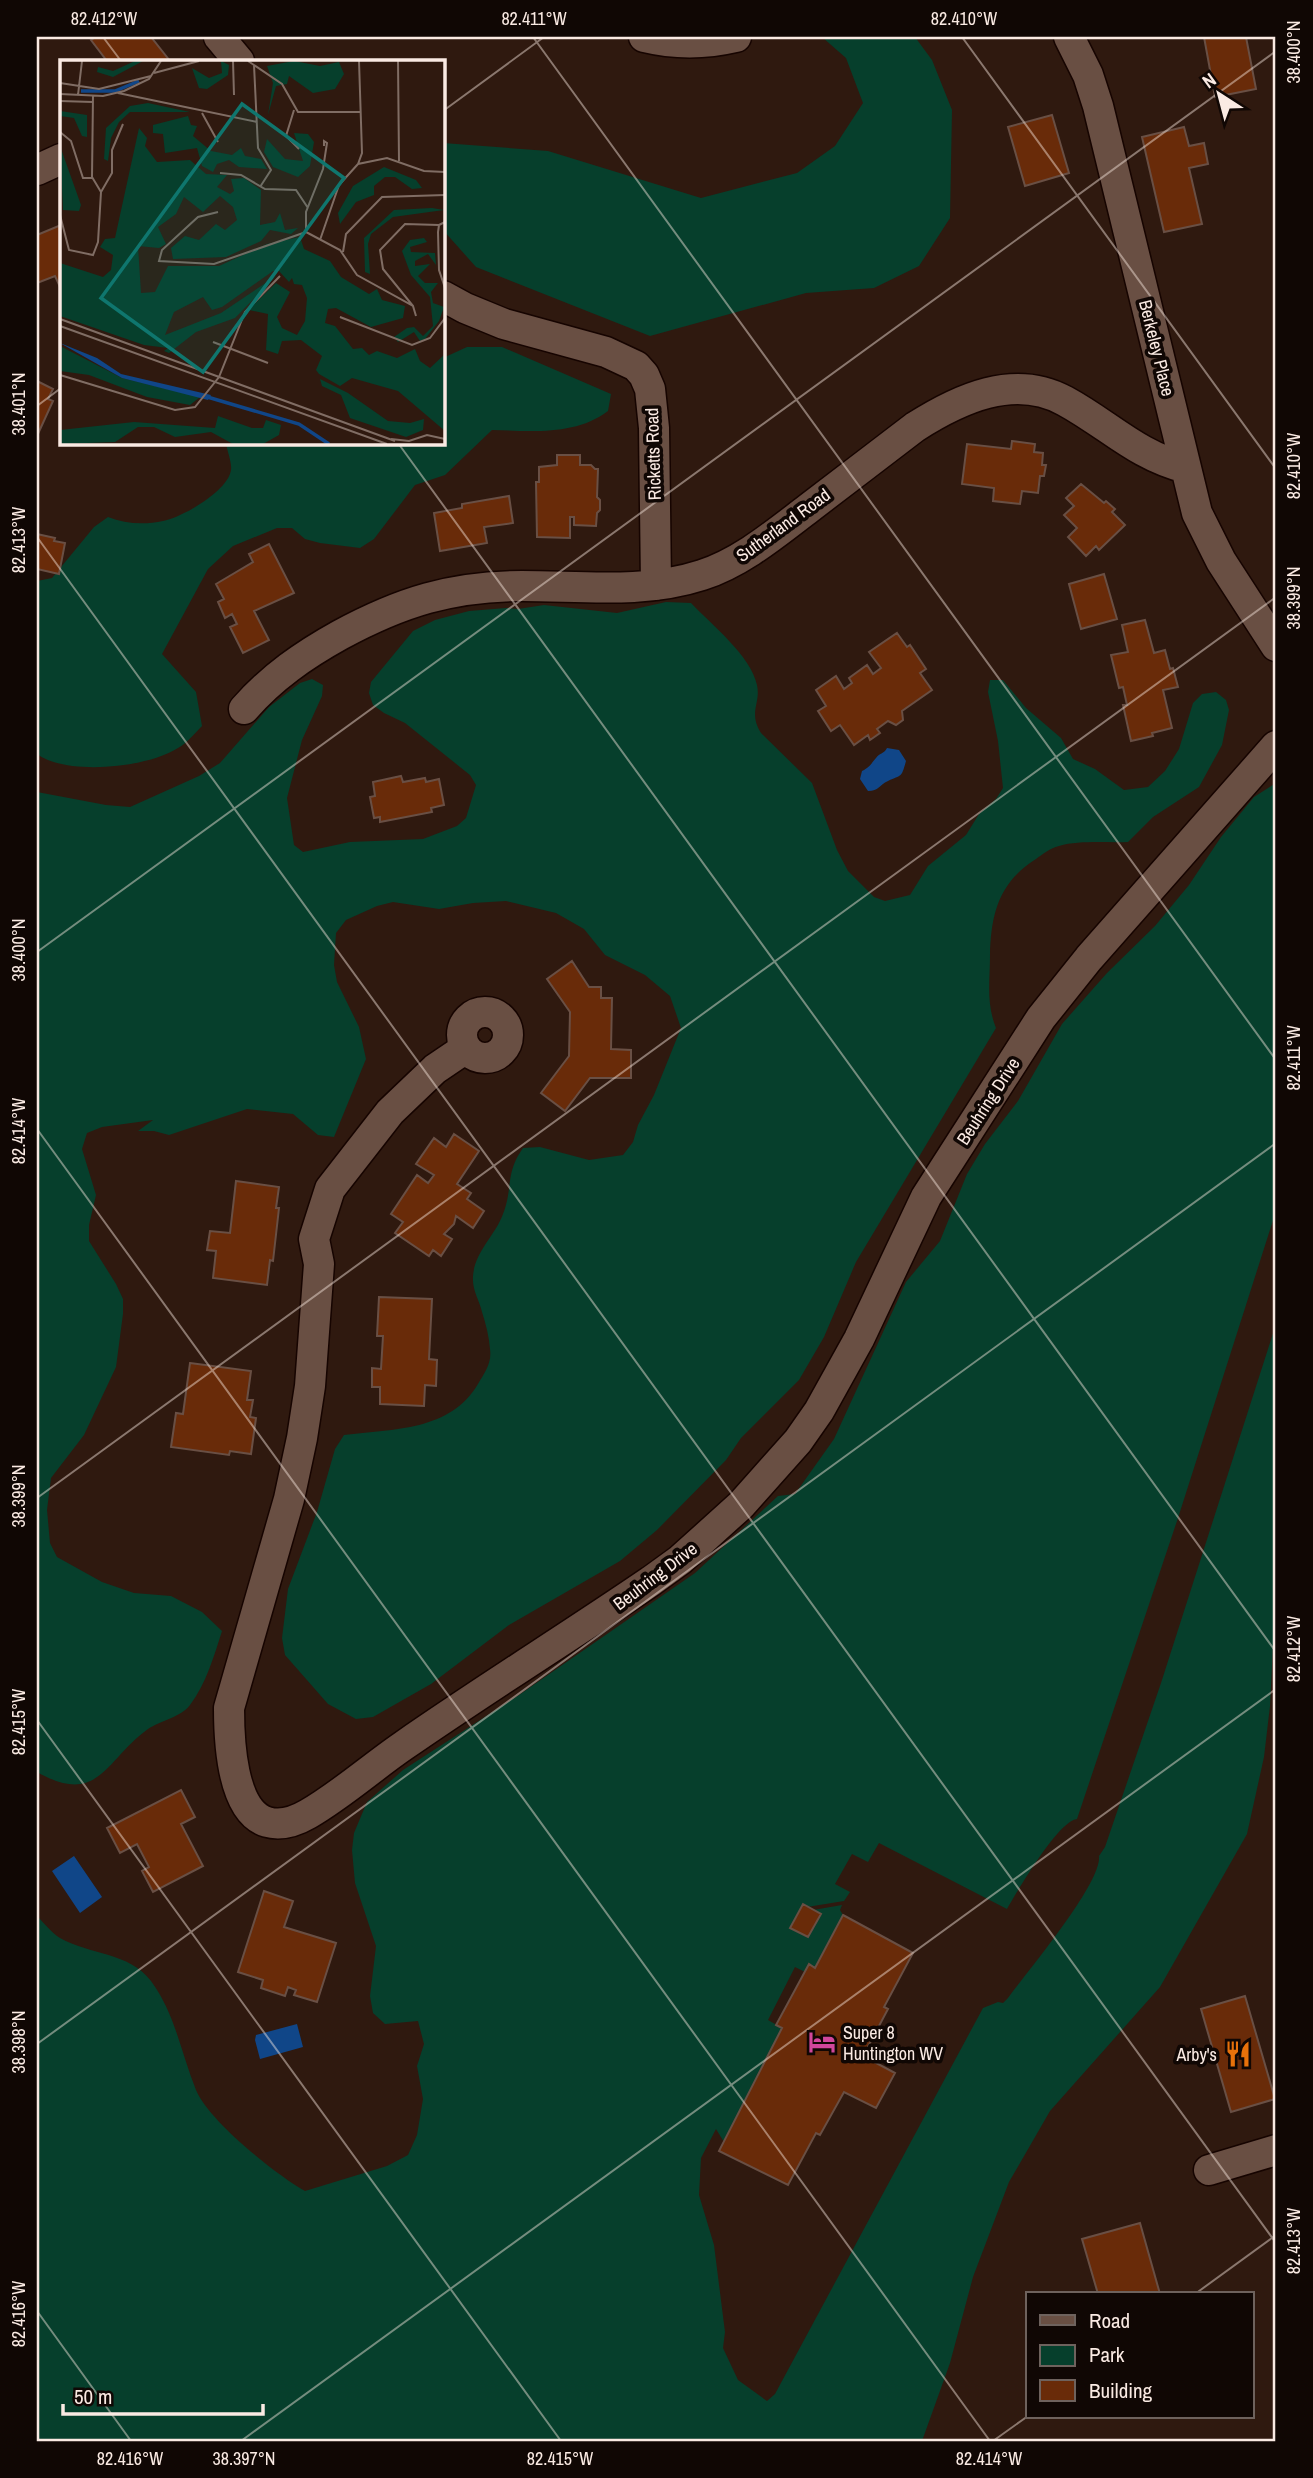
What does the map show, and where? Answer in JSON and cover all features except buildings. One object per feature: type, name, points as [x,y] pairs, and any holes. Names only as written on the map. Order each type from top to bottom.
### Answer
[{"type":"street","points":[[219,37],[238,60]]},
{"type":"street","points":[[644,37],[669,42],[736,37]]},
{"type":"street","name":"Berkeley Place","points":[[1069,37],[1088,75],[1098,106],[1197,513],[1221,561],[1276,646]]},
{"type":"street","points":[[37,170],[60,159]]},
{"type":"street","name":"Ricketts Road","points":[[444,297],[504,324],[606,352],[636,366],[645,375],[650,389],[654,428],[656,585]]},
{"type":"street","name":"Sutherland Road","points":[[244,709],[268,683],[304,656],[368,620],[423,598],[482,587],[612,588],[656,585],[702,575],[733,562],[925,421],[959,402],[991,391],[1024,388],[1046,392],[1065,401],[1152,457],[1186,468]]},
{"type":"street","name":"Beuhring Drive","points":[[466,1048],[435,1069],[405,1096],[373,1131],[330,1189],[314,1239],[319,1264],[310,1386],[300,1448],[289,1499],[229,1708],[232,1763],[246,1804],[265,1822],[279,1824],[307,1814],[651,1581],[680,1560],[741,1505],[798,1441],[819,1411],[859,1339],[926,1197],[1041,1018],[1089,958],[1276,746]]},
{"type":"street","points":[[1209,2170],[1276,2150]]},
{"type":"green space","points":[[822,37],[915,37],[932,60],[952,110],[950,218],[919,266],[874,288],[806,293],[650,336],[476,267],[444,231],[444,143],[548,151],[701,198],[797,173],[835,146],[863,103],[846,58]]},
{"type":"green space","points":[[467,347],[502,347],[611,394],[608,411],[581,425],[567,428],[537,431],[492,430],[445,475],[415,485],[374,539],[360,548],[305,539],[292,528],[277,528],[233,546],[208,569],[162,654],[196,692],[202,726],[188,741],[164,755],[107,767],[67,765],[37,754],[37,581],[52,578],[94,527],[108,517],[135,523],[163,521],[203,502],[228,478],[231,467],[226,444],[444,444],[444,358]]},
{"type":"green space","points":[[666,602],[691,603],[739,652],[757,685],[755,719],[761,733],[812,783],[837,850],[848,871],[874,897],[885,901],[910,895],[928,866],[966,835],[979,814],[996,799],[1003,788],[998,741],[988,692],[990,680],[1003,680],[1026,708],[1061,738],[1073,759],[1095,769],[1124,790],[1148,787],[1165,771],[1179,749],[1193,703],[1202,694],[1216,692],[1226,700],[1229,710],[1222,745],[1199,787],[1153,817],[1128,842],[1085,842],[1056,847],[1023,868],[1005,889],[995,913],[991,940],[990,1001],[996,1028],[856,1262],[824,1337],[799,1380],[741,1438],[726,1460],[657,1530],[620,1561],[509,1625],[431,1684],[373,1717],[356,1719],[328,1704],[285,1655],[282,1638],[288,1589],[317,1512],[335,1449],[344,1435],[401,1429],[436,1419],[452,1411],[478,1384],[490,1354],[473,1276],[477,1259],[503,1214],[517,1157],[523,1148],[540,1147],[589,1160],[623,1155],[633,1142],[681,1028],[670,996],[645,975],[605,955],[584,929],[556,913],[506,901],[439,909],[393,902],[346,920],[336,933],[334,965],[337,982],[359,1027],[366,1059],[334,1137],[318,1135],[293,1114],[247,1109],[169,1135],[138,1131],[153,1120],[102,1127],[87,1133],[82,1149],[96,1195],[89,1225],[89,1241],[123,1299],[123,1314],[116,1367],[84,1435],[51,1478],[47,1510],[50,1543],[57,1557],[102,1582],[134,1593],[171,1596],[202,1612],[222,1631],[205,1679],[190,1705],[181,1713],[148,1729],[100,1775],[88,1782],[74,1784],[37,1772],[37,792],[130,807],[199,776],[220,763],[269,707],[300,683],[312,679],[323,685],[322,696],[302,740],[287,798],[294,845],[303,852],[350,842],[423,839],[457,826],[466,818],[476,785],[470,775],[405,723],[373,705],[369,693],[371,682],[413,631],[435,620],[469,611],[544,605],[617,613]]},
{"type":"green space","points":[[1276,783],[1276,1211],[1178,1518],[1077,1819],[1069,1823],[1049,1843],[1007,1909],[879,1843],[868,1862],[852,1854],[835,1884],[850,1892],[844,1901],[807,1907],[803,1905],[790,1927],[808,1937],[821,1914],[813,1910],[842,1905],[840,1910],[843,1915],[815,1968],[805,1972],[795,1967],[768,2020],[782,2028],[724,2142],[716,2129],[701,2158],[699,2195],[714,2245],[725,2332],[723,2348],[738,2380],[767,2401],[775,2394],[983,2008],[998,2002],[1003,2003],[1008,1998],[1089,1886],[1161,1683],[1276,1324],[1276,1627],[1264,1757],[1247,1834],[1160,1987],[1050,2111],[1009,2182],[973,2277],[950,2363],[922,2441],[37,2441],[37,1916],[60,1938],[132,1964],[151,1981],[166,2006],[203,2103],[244,2146],[292,2183],[305,2191],[387,2166],[408,2155],[417,2135],[423,2099],[417,2066],[424,2044],[418,2021],[385,2024],[373,2013],[370,1996],[376,1946],[355,1883],[352,1850],[354,1833],[367,1802],[403,1770],[519,1695],[695,1573],[778,1496],[795,1494],[834,1439],[906,1282],[940,1241],[967,1174],[985,1144],[1018,1101],[1062,1024],[1107,973],[1155,926],[1254,797]]},
{"type":"water","points":[[887,748],[899,750],[906,761],[903,771],[899,776],[868,791],[860,779],[862,771]]},
{"type":"water","points":[[74,1856],[102,1897],[80,1913],[52,1871]]},
{"type":"water","points":[[297,2024],[303,2047],[260,2059],[256,2035]]},
{"type":"place","name":"Super 8 Huntington WV","points":[[822,2042]]},
{"type":"place","name":"Arby's","points":[[1238,2054]]}]
